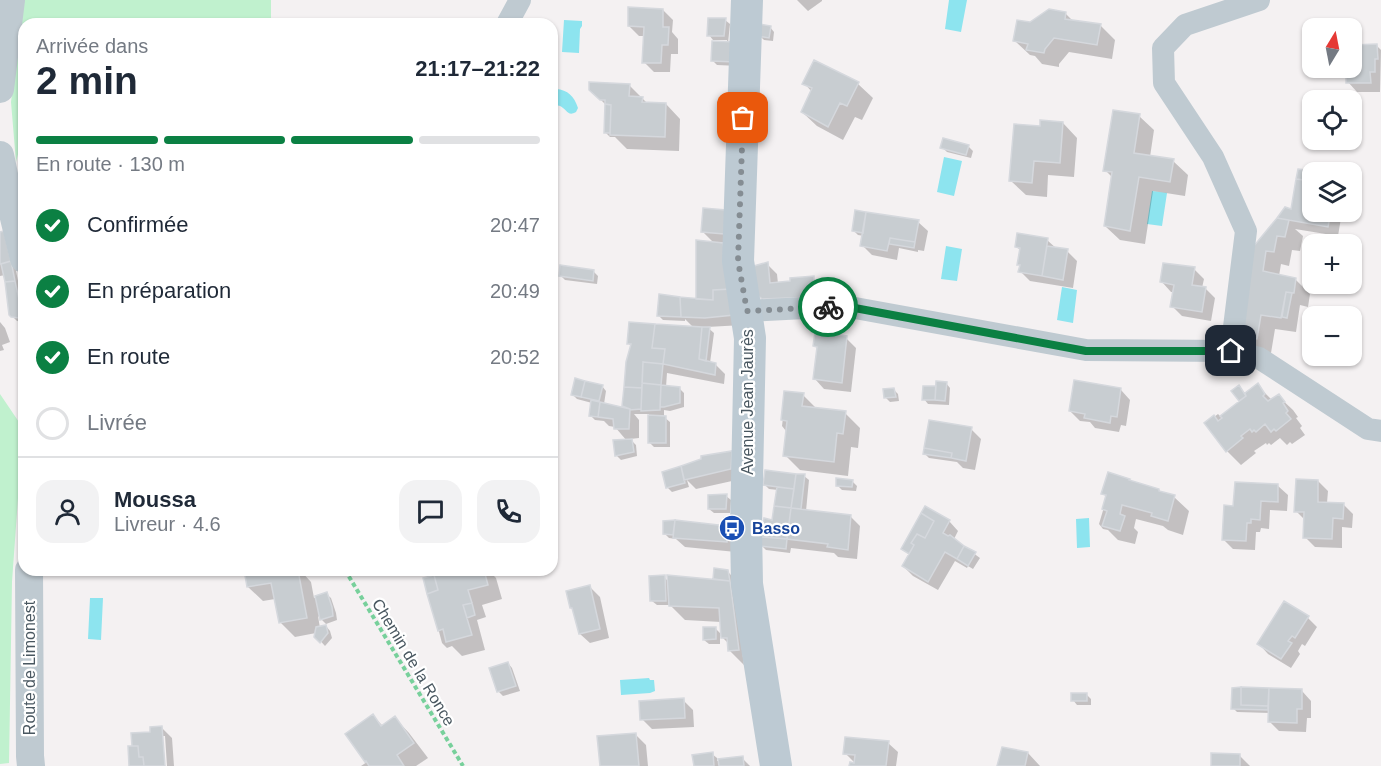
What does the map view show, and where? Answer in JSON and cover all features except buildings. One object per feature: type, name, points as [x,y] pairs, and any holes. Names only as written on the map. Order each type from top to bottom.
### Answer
[{"type":"main road","name":"Avenue Jean Jaurès","points":[[747,0],[738,261],[750,338],[747,584],[776,766]]},
{"type":"street","points":[[0,89],[11,0]]},
{"type":"street","points":[[510,18],[520,0]]},
{"type":"street","points":[[1231,351],[1246,231],[1213,157],[1164,83],[1163,48],[1185,25],[1259,0]]},
{"type":"street","points":[[0,154],[15,183],[18,208]]},
{"type":"street","points":[[747,311],[844,306],[1086,351],[1231,351],[1259,358],[1368,429],[1381,431]]},
{"type":"street","name":"Route de Limonest","points":[[29,576],[31,766]]},
{"type":"path","name":"Chemin de la Ronce","points":[[349,576],[464,766]]},
{"type":"green space","points":[[24,0],[271,0],[271,18],[22,18]]},
{"type":"green space","points":[[18,47],[18,154],[16,162],[11,102]]},
{"type":"green space","points":[[0,394],[18,421],[18,498],[12,582],[9,763],[0,764]]},
{"type":"water","points":[[949,0],[967,0],[961,32],[945,29]]},
{"type":"water","points":[[564,20],[582,21],[579,53],[562,52]]},
{"type":"water","points":[[558,90],[567,92],[575,100],[578,108],[576,112],[570,114],[558,105]]},
{"type":"water","points":[[944,157],[962,161],[954,196],[937,192]]},
{"type":"water","points":[[1152,191],[1167,193],[1162,226],[1147,224]]},
{"type":"water","points":[[946,246],[962,249],[957,281],[941,279]]},
{"type":"water","points":[[1062,287],[1077,290],[1073,323],[1057,320]]},
{"type":"water","points":[[1089,518],[1090,547],[1077,548],[1076,519]]},
{"type":"water","points":[[90,598],[103,598],[101,640],[88,639]]},
{"type":"water","points":[[649,678],[654,680],[655,691],[621,695],[620,680]]},
{"type":"way so far","points":[[743,118],[738,261],[747,311],[828,307]]},
{"type":"place","name":"Basso","points":[[732,528]]},
{"type":"route","points":[[828,307],[844,306],[1086,351],[1231,351]]}]
